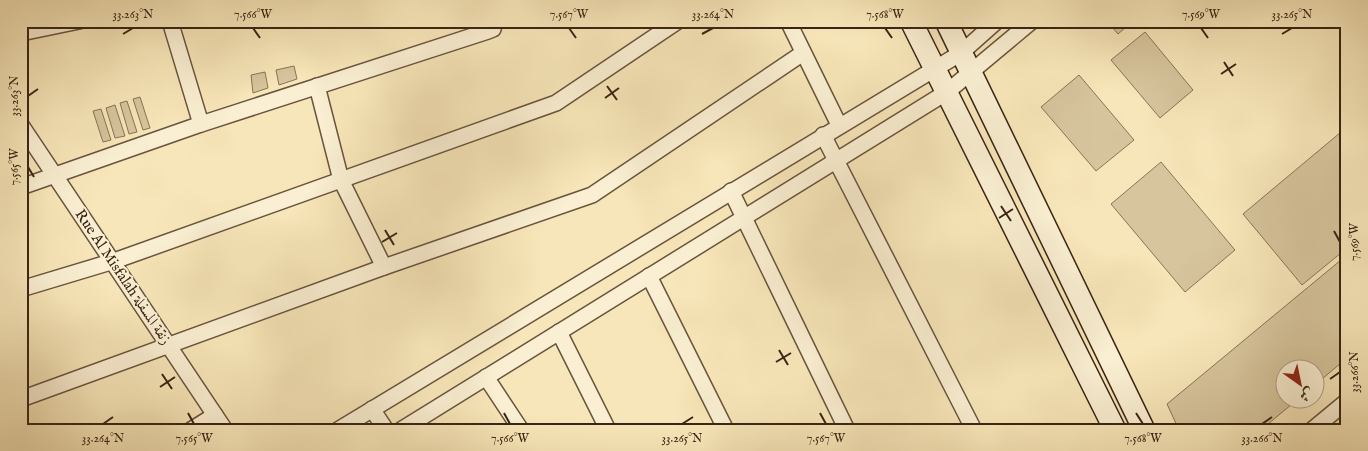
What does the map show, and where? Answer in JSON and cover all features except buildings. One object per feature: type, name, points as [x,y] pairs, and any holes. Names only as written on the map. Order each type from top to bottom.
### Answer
[{"type":"main road","points":[[911,21],[1114,430]]},
{"type":"main road","points":[[946,21],[1141,423]]},
{"type":"street","points":[[21,33],[79,21]]},
{"type":"street","points":[[170,21],[201,124]]},
{"type":"street","points":[[21,187],[201,124],[488,31],[493,29],[495,21]]},
{"type":"street","points":[[21,289],[114,261],[556,104],[678,21]]},
{"type":"street","points":[[788,21],[839,125]]},
{"type":"street","points":[[338,430],[960,53],[997,21]]},
{"type":"street","points":[[401,430],[947,92],[1032,21]]},
{"type":"street","points":[[21,399],[384,267],[592,195],[804,53]]},
{"type":"street","points":[[317,86],[341,180],[384,267]]},
{"type":"street","name":"Rue Al Misfalah زنقة المسفلة","points":[[21,125],[53,176],[114,261],[225,430]]},
{"type":"street","points":[[823,135],[838,161],[974,430]]},
{"type":"street","points":[[731,191],[846,430]]},
{"type":"street","points":[[649,276],[726,430]]},
{"type":"street","points":[[559,332],[608,430]]},
{"type":"street","points":[[486,377],[521,430]]},
{"type":"street","points":[[1312,430],[1347,401]]},
{"type":"street","points":[[372,409],[386,430]]},
{"type":"street","points":[[191,430],[215,415]]},
{"type":"street","points":[[1120,430],[1141,423]]},
{"type":"shaded area","points":[[1107,21],[1133,21],[1118,34]]},
{"type":"shaded area","points":[[1145,32],[1193,90],[1160,118],[1111,60]]},
{"type":"shaded area","points":[[294,66],[297,79],[279,85],[276,70]]},
{"type":"shaded area","points":[[265,72],[268,88],[253,93],[251,75]]},
{"type":"shaded area","points":[[1079,75],[1134,140],[1096,171],[1041,107]]},
{"type":"shaded area","points":[[140,97],[150,128],[143,130],[133,99]]},
{"type":"shaded area","points":[[127,101],[137,132],[129,134],[120,103]]},
{"type":"shaded area","points":[[115,105],[125,136],[115,138],[106,108]]},
{"type":"shaded area","points":[[101,109],[111,140],[103,142],[93,111]]},
{"type":"shaded area","points":[[1347,127],[1347,248],[1302,285],[1243,214]]},
{"type":"shaded area","points":[[1161,162],[1235,250],[1185,292],[1111,204]]},
{"type":"shaded area","points":[[1347,255],[1347,358],[1326,376],[1326,358],[1276,358],[1276,408],[1287,408],[1261,430],[1179,430],[1167,404]]}]
